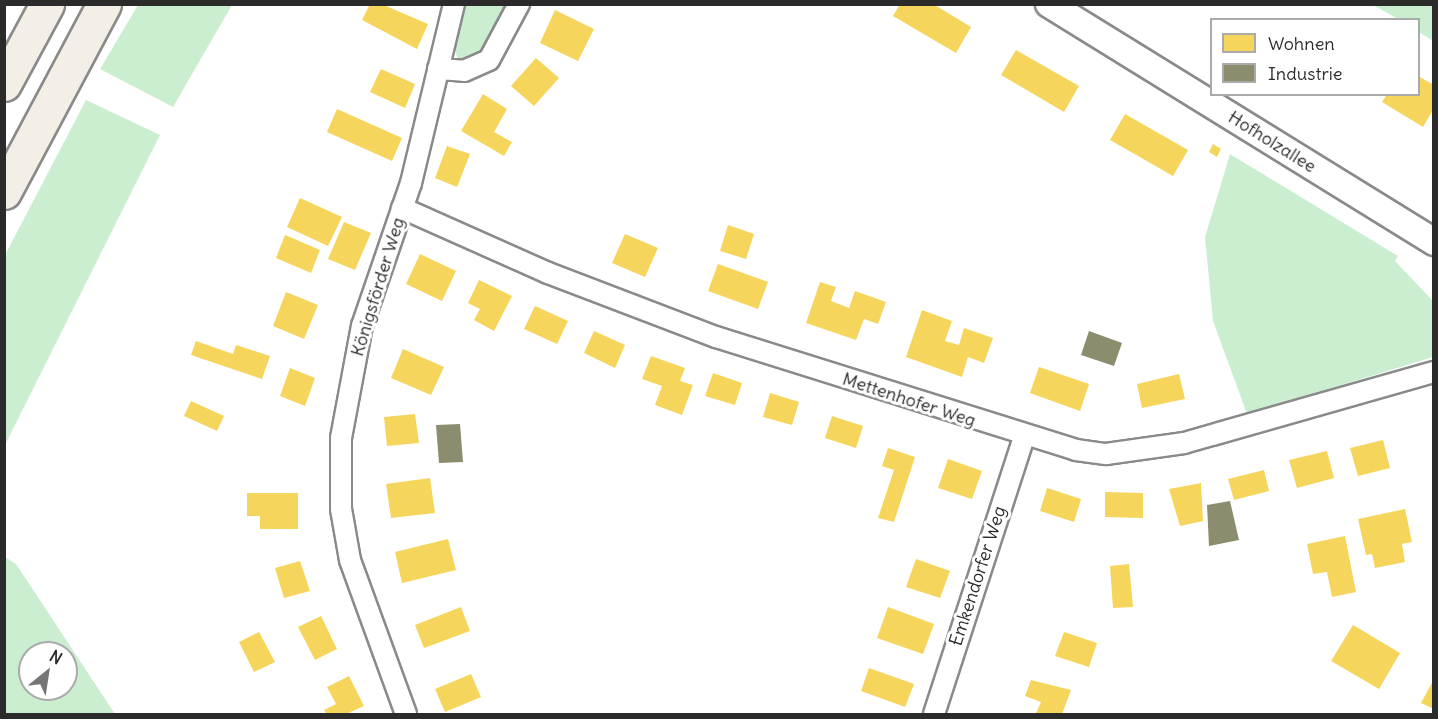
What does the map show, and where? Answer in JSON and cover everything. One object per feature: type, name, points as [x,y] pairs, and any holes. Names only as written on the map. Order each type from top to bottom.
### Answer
[{"type":"highway","points":[[4,84],[46,4]]},
{"type":"highway","points":[[4,192],[104,4]]},
{"type":"street","name":"Königsförder Weg","points":[[406,714],[350,560],[340,485],[354,362],[402,208],[453,4]]},
{"type":"street","points":[[438,69],[464,71],[489,60],[519,4]]},
{"type":"street","name":"Hofholzallee","points":[[1049,4],[1434,242]]},
{"type":"street","name":"Mettenhofer Weg","points":[[402,208],[633,307],[1024,437],[1106,454],[1164,447],[1434,372]]},
{"type":"street","name":"Emkendorfer Weg","points":[[934,714],[1024,437]]},
{"type":"green space","points":[[138,5],[232,5],[173,107],[100,69]]},
{"type":"green space","points":[[464,5],[509,5],[487,51],[458,59],[454,48]]},
{"type":"green space","points":[[1373,5],[1433,5],[1433,41],[1420,33],[1420,18],[1396,18]]},
{"type":"green space","points":[[86,100],[160,135],[5,445],[5,255]]},
{"type":"green space","points":[[1230,154],[1398,256],[1395,261],[1433,301],[1433,357],[1247,414],[1213,321],[1205,237]]},
{"type":"green space","points":[[5,557],[16,564],[67,641],[18,641],[18,701],[78,701],[78,658],[115,714],[5,714]]},
{"type":"building: Wohnen","points":[[370,4],[386,6],[428,24],[417,49],[362,20]]},
{"type":"building: Wohnen","points":[[900,4],[933,4],[971,27],[956,53],[893,16]]},
{"type":"building: Wohnen","points":[[555,10],[594,29],[578,61],[540,43]]},
{"type":"building: Wohnen","points":[[1016,50],[1079,86],[1064,112],[1001,75]]},
{"type":"building: Wohnen","points":[[536,58],[559,78],[534,106],[511,86]]},
{"type":"building: Wohnen","points":[[381,69],[415,84],[405,108],[370,92]]},
{"type":"building: Wohnen","points":[[1420,77],[1434,85],[1434,108],[1423,127],[1382,102],[1386,96],[1420,96]]},
{"type":"building: Wohnen","points":[[483,94],[507,109],[494,132],[512,142],[504,156],[461,131]]},
{"type":"building: Wohnen","points":[[337,109],[402,138],[392,161],[327,132]]},
{"type":"building: Wohnen","points":[[1125,114],[1188,150],[1173,176],[1110,140]]},
{"type":"building: Wohnen","points":[[1213,144],[1221,149],[1217,157],[1209,152]]},
{"type":"building: Wohnen","points":[[447,146],[470,154],[457,187],[435,178]]},
{"type":"building: Wohnen","points":[[300,198],[342,217],[328,246],[287,227]]},
{"type":"building: Wohnen","points":[[344,222],[371,233],[355,270],[328,259]]},
{"type":"building: Wohnen","points":[[728,225],[754,234],[746,259],[720,251]]},
{"type":"building: Wohnen","points":[[625,234],[658,248],[645,277],[612,263]]},
{"type":"building: Wohnen","points":[[285,235],[320,250],[311,273],[276,258]]},
{"type":"building: Wohnen","points":[[420,254],[456,271],[442,301],[406,284]]},
{"type":"building: Wohnen","points":[[718,264],[768,282],[758,309],[708,291]]},
{"type":"building: Wohnen","points":[[479,280],[512,296],[494,331],[474,320],[480,309],[468,303]]},
{"type":"building: Wohnen","points":[[820,282],[836,287],[831,301],[849,308],[855,291],[886,302],[878,324],[864,319],[856,340],[806,323]]},
{"type":"building: Wohnen","points":[[286,292],[318,305],[304,339],[273,326]]},
{"type":"building: Wohnen","points":[[535,306],[568,321],[557,344],[524,329]]},
{"type":"building: Wohnen","points":[[922,310],[952,321],[945,341],[959,345],[964,328],[993,338],[984,363],[968,357],[962,377],[906,357]]},
{"type":"building: Wohnen","points":[[594,331],[625,345],[615,368],[584,353]]},
{"type":"building: Wohnen","points":[[196,341],[233,354],[236,345],[270,356],[262,379],[191,355]]},
{"type":"building: Wohnen","points":[[403,349],[444,367],[431,395],[391,378]]},
{"type":"building: Wohnen","points":[[651,356],[685,368],[680,381],[693,385],[682,415],[655,405],[662,386],[642,379]]},
{"type":"building: Wohnen","points":[[1039,367],[1089,384],[1080,411],[1030,393]]},
{"type":"building: Wohnen","points":[[290,368],[315,378],[305,406],[280,396]]},
{"type":"building: Wohnen","points":[[713,373],[742,383],[735,405],[705,396]]},
{"type":"building: Wohnen","points":[[1179,374],[1185,399],[1142,408],[1137,384]]},
{"type":"building: Wohnen","points":[[770,393],[799,402],[792,425],[763,417]]},
{"type":"building: Wohnen","points":[[191,401],[224,416],[217,431],[184,416]]},
{"type":"building: Wohnen","points":[[415,414],[419,443],[387,446],[384,417]]},
{"type":"building: Wohnen","points":[[832,416],[863,426],[856,448],[825,438]]},
{"type":"building: Wohnen","points":[[1383,440],[1390,468],[1358,476],[1350,448]]},
{"type":"building: Wohnen","points":[[888,448],[915,457],[894,522],[878,518],[894,470],[882,466]]},
{"type":"building: Wohnen","points":[[1327,451],[1334,478],[1297,488],[1289,460]]},
{"type":"building: Wohnen","points":[[948,459],[982,471],[972,499],[938,488]]},
{"type":"building: Wohnen","points":[[1264,470],[1269,491],[1234,500],[1228,479]]},
{"type":"building: Wohnen","points":[[430,478],[435,513],[391,518],[386,484]]},
{"type":"building: Wohnen","points":[[1201,483],[1203,521],[1180,526],[1169,489]]},
{"type":"building: Wohnen","points":[[1047,488],[1081,499],[1074,522],[1040,511]]},
{"type":"building: Wohnen","points":[[1105,492],[1143,493],[1143,518],[1105,517]]},
{"type":"building: Wohnen","points":[[247,493],[298,493],[298,529],[260,529],[260,516],[247,516]]},
{"type":"building: Wohnen","points":[[1405,509],[1412,542],[1402,544],[1405,562],[1375,568],[1372,554],[1366,555],[1358,519]]},
{"type":"building: Wohnen","points":[[1345,536],[1356,592],[1332,597],[1327,572],[1313,574],[1307,544]]},
{"type":"building: Wohnen","points":[[448,539],[456,570],[402,583],[395,552]]},
{"type":"building: Wohnen","points":[[916,559],[950,571],[940,598],[906,587]]},
{"type":"building: Wohnen","points":[[300,561],[310,591],[284,598],[275,568]]},
{"type":"building: Wohnen","points":[[1129,564],[1133,607],[1113,608],[1110,566]]},
{"type":"building: Wohnen","points":[[461,607],[470,631],[424,648],[415,625]]},
{"type":"building: Wohnen","points":[[888,607],[934,624],[923,654],[877,638]]},
{"type":"building: Wohnen","points":[[321,616],[337,649],[315,660],[298,627]]},
{"type":"building: Wohnen","points":[[1353,625],[1400,653],[1379,689],[1331,661]]},
{"type":"building: Wohnen","points":[[259,632],[275,662],[254,672],[239,642]]},
{"type":"building: Wohnen","points":[[1064,632],[1097,643],[1089,667],[1055,656]]},
{"type":"building: Wohnen","points":[[869,668],[914,684],[905,707],[861,691]]},
{"type":"building: Wohnen","points":[[471,674],[481,697],[445,712],[435,689]]},
{"type":"building: Wohnen","points":[[349,676],[364,706],[346,714],[327,714],[324,710],[336,704],[327,687]]},
{"type":"building: Wohnen","points":[[1434,679],[1434,709],[1421,703]]},
{"type":"building: Wohnen","points":[[1031,680],[1071,690],[1062,714],[1036,713],[1041,702],[1025,696]]},
{"type":"building: Industrie","points":[[1089,331],[1122,343],[1114,366],[1081,355]]},
{"type":"building: Industrie","points":[[460,424],[463,462],[439,463],[436,425]]},
{"type":"building: Industrie","points":[[1230,501],[1239,540],[1209,546],[1207,505]]}]
